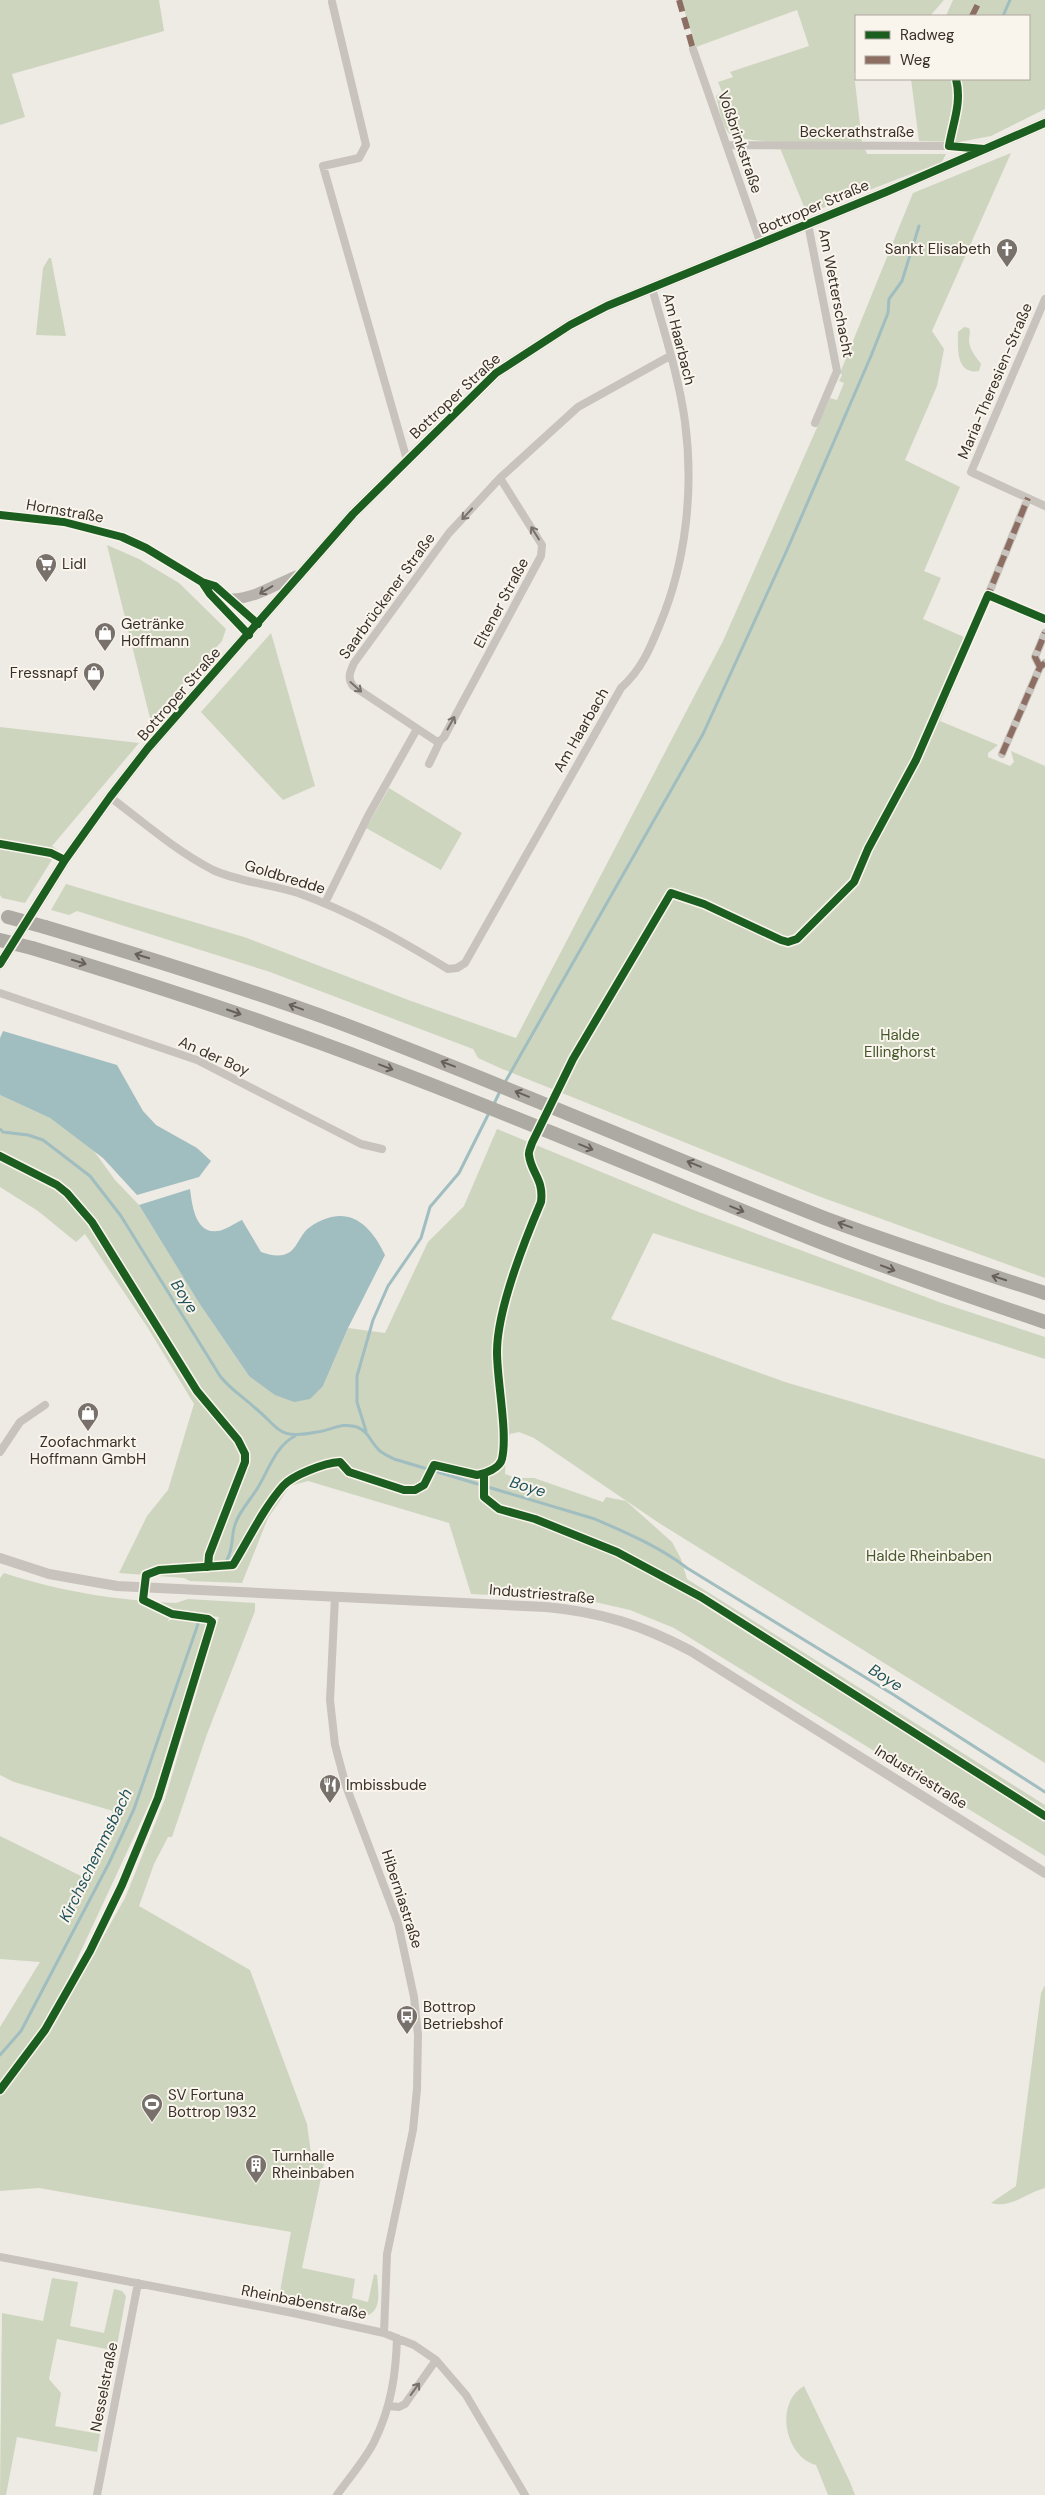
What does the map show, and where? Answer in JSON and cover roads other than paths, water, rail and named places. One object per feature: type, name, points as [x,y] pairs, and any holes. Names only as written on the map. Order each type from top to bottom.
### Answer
[{"type":"highway","points":[[4,916],[260,994],[493,1082],[828,1219],[915,1251],[1045,1293]]},
{"type":"highway","points":[[0,940],[162,987],[279,1027],[484,1105],[911,1277],[1045,1322]]},
{"type":"main road","name":"Bottroper Straße","points":[[0,964],[57,873],[110,797],[148,748],[352,514],[466,400],[496,373],[524,353],[596,312],[986,150],[1045,123]]},
{"type":"main road","points":[[232,600],[255,597],[276,584],[298,576]]},
{"type":"street","name":"Bottroper Straße","points":[[332,2],[366,145],[364,153],[359,158],[323,166],[407,460]]},
{"type":"street","name":"Voßbrinkstraße","points":[[693,48],[761,244]]},
{"type":"street","name":"Beckerathstraße","points":[[727,145],[949,146],[986,150]]},
{"type":"street","name":"Am Wetterschacht","points":[[808,224],[837,371],[815,423]]},
{"type":"street","name":"Am Haarbach","points":[[460,967],[467,960],[621,688],[634,676],[644,661],[669,602],[680,557],[686,512],[688,466],[685,421],[652,288]]},
{"type":"street","name":"Maria-Theresien-Straße","points":[[1045,299],[971,472],[1045,506]]},
{"type":"street","name":"Saarbrückener Straße","points":[[417,729],[353,686],[350,680],[350,673],[396,603],[449,533],[500,478],[578,407],[670,356]]},
{"type":"street","name":"Eltener Straße","points":[[429,764],[541,556],[542,545],[540,541],[500,478]]},
{"type":"street","points":[[970,639],[1028,498]]},
{"type":"street","name":"Hornstraße","points":[[0,515],[64,522],[103,531],[146,548],[202,582],[215,586],[258,624]]},
{"type":"street","name":"Hornstraße","points":[[202,582],[210,594],[249,634]]},
{"type":"street","points":[[988,595],[1045,619]]},
{"type":"street","points":[[1002,754],[1042,665],[1035,657],[1045,633]]},
{"type":"street","points":[[325,903],[368,816],[417,729],[440,741]]},
{"type":"street","name":"Goldbredde","points":[[110,797],[195,860],[216,871],[296,892],[325,903],[362,920],[448,968],[460,967]]},
{"type":"street","name":"An der Boy","points":[[0,993],[197,1060],[361,1144],[382,1149]]},
{"type":"street","points":[[0,1452],[20,1422],[45,1405]]},
{"type":"street","name":"Industriestraße","points":[[0,1558],[49,1574],[117,1586],[522,1605],[571,1609],[610,1616],[651,1630],[670,1640],[1045,1873]]},
{"type":"street","name":"Hiberniastraße","points":[[335,1597],[330,1700],[335,1745],[346,1786],[398,1921],[414,1997],[418,2035],[417,2088],[412,2130],[387,2254],[384,2332]]},
{"type":"street","name":"Rheinbabenstraße","points":[[0,2257],[384,2332],[414,2345],[436,2360],[466,2395],[525,2495]]},
{"type":"street","name":"Nesselstraße","points":[[97,2495],[138,2284]]},
{"type":"street","points":[[337,2495],[374,2443],[389,2406],[396,2369],[398,2338]]},
{"type":"street","points":[[389,2406],[399,2407],[404,2404],[436,2360]]},
{"type":"water","points":[[3,1031],[117,1065],[143,1111],[156,1125],[197,1148],[211,1161],[199,1177],[137,1195],[103,1158],[50,1118],[0,1095],[0,1038]]},
{"type":"water","points":[[190,1189],[196,1217],[204,1228],[210,1231],[220,1231],[242,1220],[261,1252],[264,1253],[287,1254],[310,1227],[334,1216],[345,1216],[355,1219],[379,1243],[385,1255],[348,1328],[323,1386],[310,1399],[294,1402],[275,1395],[249,1376],[199,1303],[139,1205]]},
{"type":"waterway","points":[[1003,15],[1010,0]]},
{"type":"waterway","points":[[504,1084],[703,734],[787,550],[871,356],[888,313],[889,299],[902,281],[919,226]]},
{"type":"waterway","points":[[493,1106],[501,1089]]},
{"type":"waterway","points":[[366,1431],[357,1402],[357,1376],[373,1320],[388,1286],[421,1238],[430,1207],[459,1173],[490,1111]]},
{"type":"waterway","name":"Boye","points":[[0,1129],[3,1132],[28,1135],[43,1140],[90,1176],[121,1216],[220,1376],[232,1389],[281,1431],[294,1435],[347,1425],[357,1427],[367,1434],[380,1451],[394,1459],[595,1519],[631,1535],[666,1553],[687,1568],[894,1695],[1045,1792]]},
{"type":"waterway","name":"Kirchschemmsbach","points":[[227,1560],[231,1549],[234,1527],[240,1514],[257,1489],[277,1453],[288,1440],[295,1436]]},
{"type":"waterway","name":"Kirchschemmsbach","points":[[0,2055],[21,2031],[109,1863],[134,1809],[198,1624]]},
{"type":"place","name":"Sankt Elisabeth","points":[[1007,268]]},
{"type":"place","name":"Lidl","points":[[46,583]]},
{"type":"place","name":"Getränke Hoffmann","points":[[105,652]]},
{"type":"place","name":"Fressnapf","points":[[94,692]]},
{"type":"place","name":"Zoofachmarkt Hoffmann GmbH","points":[[88,1432]]},
{"type":"place","name":"Imbissbude","points":[[330,1804]]},
{"type":"place","name":"Bottrop Betriebshof","points":[[407,2035]]},
{"type":"place","name":"SV Fortuna Bottrop 1932","points":[[152,2123]]},
{"type":"place","name":"Turnhalle Rheinbaben","points":[[256,2184]]},
{"type":"park label","name":"Halde Ellinghorst","points":[[900,1044]]},
{"type":"park label","name":"Halde Rheinbaben","points":[[929,1556]]}]
